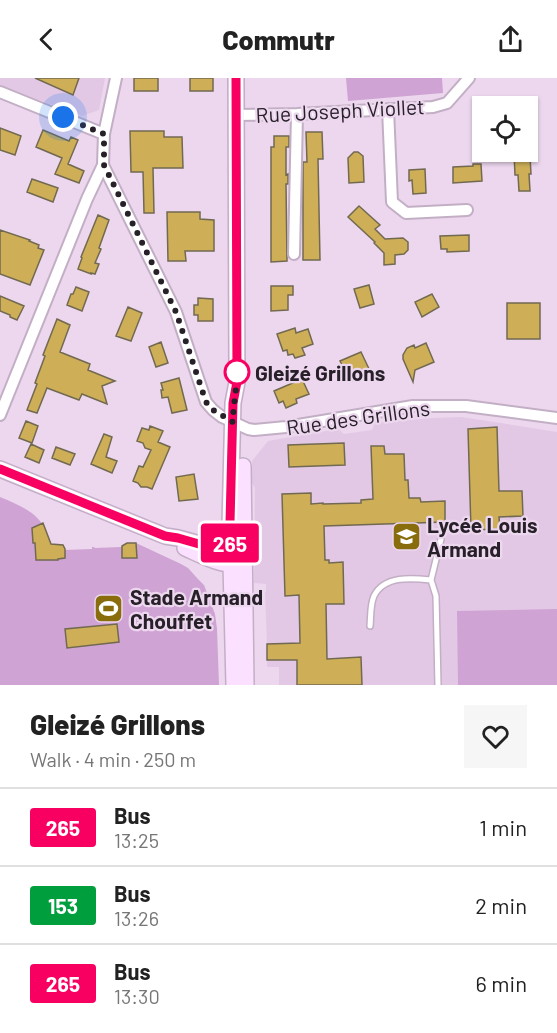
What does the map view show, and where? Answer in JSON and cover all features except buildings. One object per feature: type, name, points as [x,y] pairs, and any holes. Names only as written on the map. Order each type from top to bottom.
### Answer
[{"type":"main road","points":[[234,685],[238,424],[233,403],[237,382],[236,78]]},
{"type":"main road","points":[[0,469],[165,536],[206,546],[237,549]]},
{"type":"main road","points":[[165,536],[175,544],[212,560],[237,565]]},
{"type":"main road","points":[[237,565],[246,685]]},
{"type":"street","points":[[116,78],[104,134],[104,165],[176,312],[206,402],[213,410],[238,424]]},
{"type":"street","name":"Rue Joseph Viollet","points":[[236,115],[433,107],[447,103],[469,78]]},
{"type":"street","points":[[0,92],[104,134]]},
{"type":"street","points":[[388,109],[392,202],[406,213],[467,210]]},
{"type":"street","points":[[294,254],[297,114]]},
{"type":"street","points":[[0,415],[87,199],[104,165]]},
{"type":"street","name":"Rue des Grillons","points":[[238,424],[254,430],[286,427],[413,406],[466,406],[557,418]]},
{"type":"lane","points":[[438,685],[436,596],[432,580],[441,539]]},
{"type":"lane","points":[[370,626],[374,596],[380,587],[394,580],[413,578],[432,580]]},
{"type":"shaded area","points":[[0,78],[105,78],[99,110],[82,116],[0,85]]},
{"type":"shaded area","points":[[346,78],[442,78],[443,93],[348,101]]},
{"type":"shaded area","name":"Lycée Louis Armand","points":[[462,417],[557,432],[557,685],[279,685],[279,667],[267,667],[266,584],[254,583],[255,488],[252,483],[252,461],[268,441],[338,429],[344,434],[372,430],[375,423]]},
{"type":"shaded area","name":"Stade Armand Chouffet","points":[[0,497],[32,513],[43,526],[50,544],[62,544],[65,550],[121,547],[127,543],[136,543],[188,568],[204,585],[215,614],[219,685],[0,685]]},
{"type":"shaded area","points":[[557,609],[557,685],[458,685],[457,611]]},
{"type":"bus line","name":"265","points":[[0,469],[165,536],[206,546],[231,549],[233,403],[237,382],[236,78]]},
{"type":"place","name":"Gleizé Grillons","points":[[237,372]]},
{"type":"place","name":"Lycée Louis Armand","points":[[406,536]]},
{"type":"place","name":"Stade Armand Chouffet","points":[[109,608]]},
{"type":"route","points":[[63,117],[104,134],[104,165],[176,312],[206,402],[222,417],[233,422],[237,372]]}]
